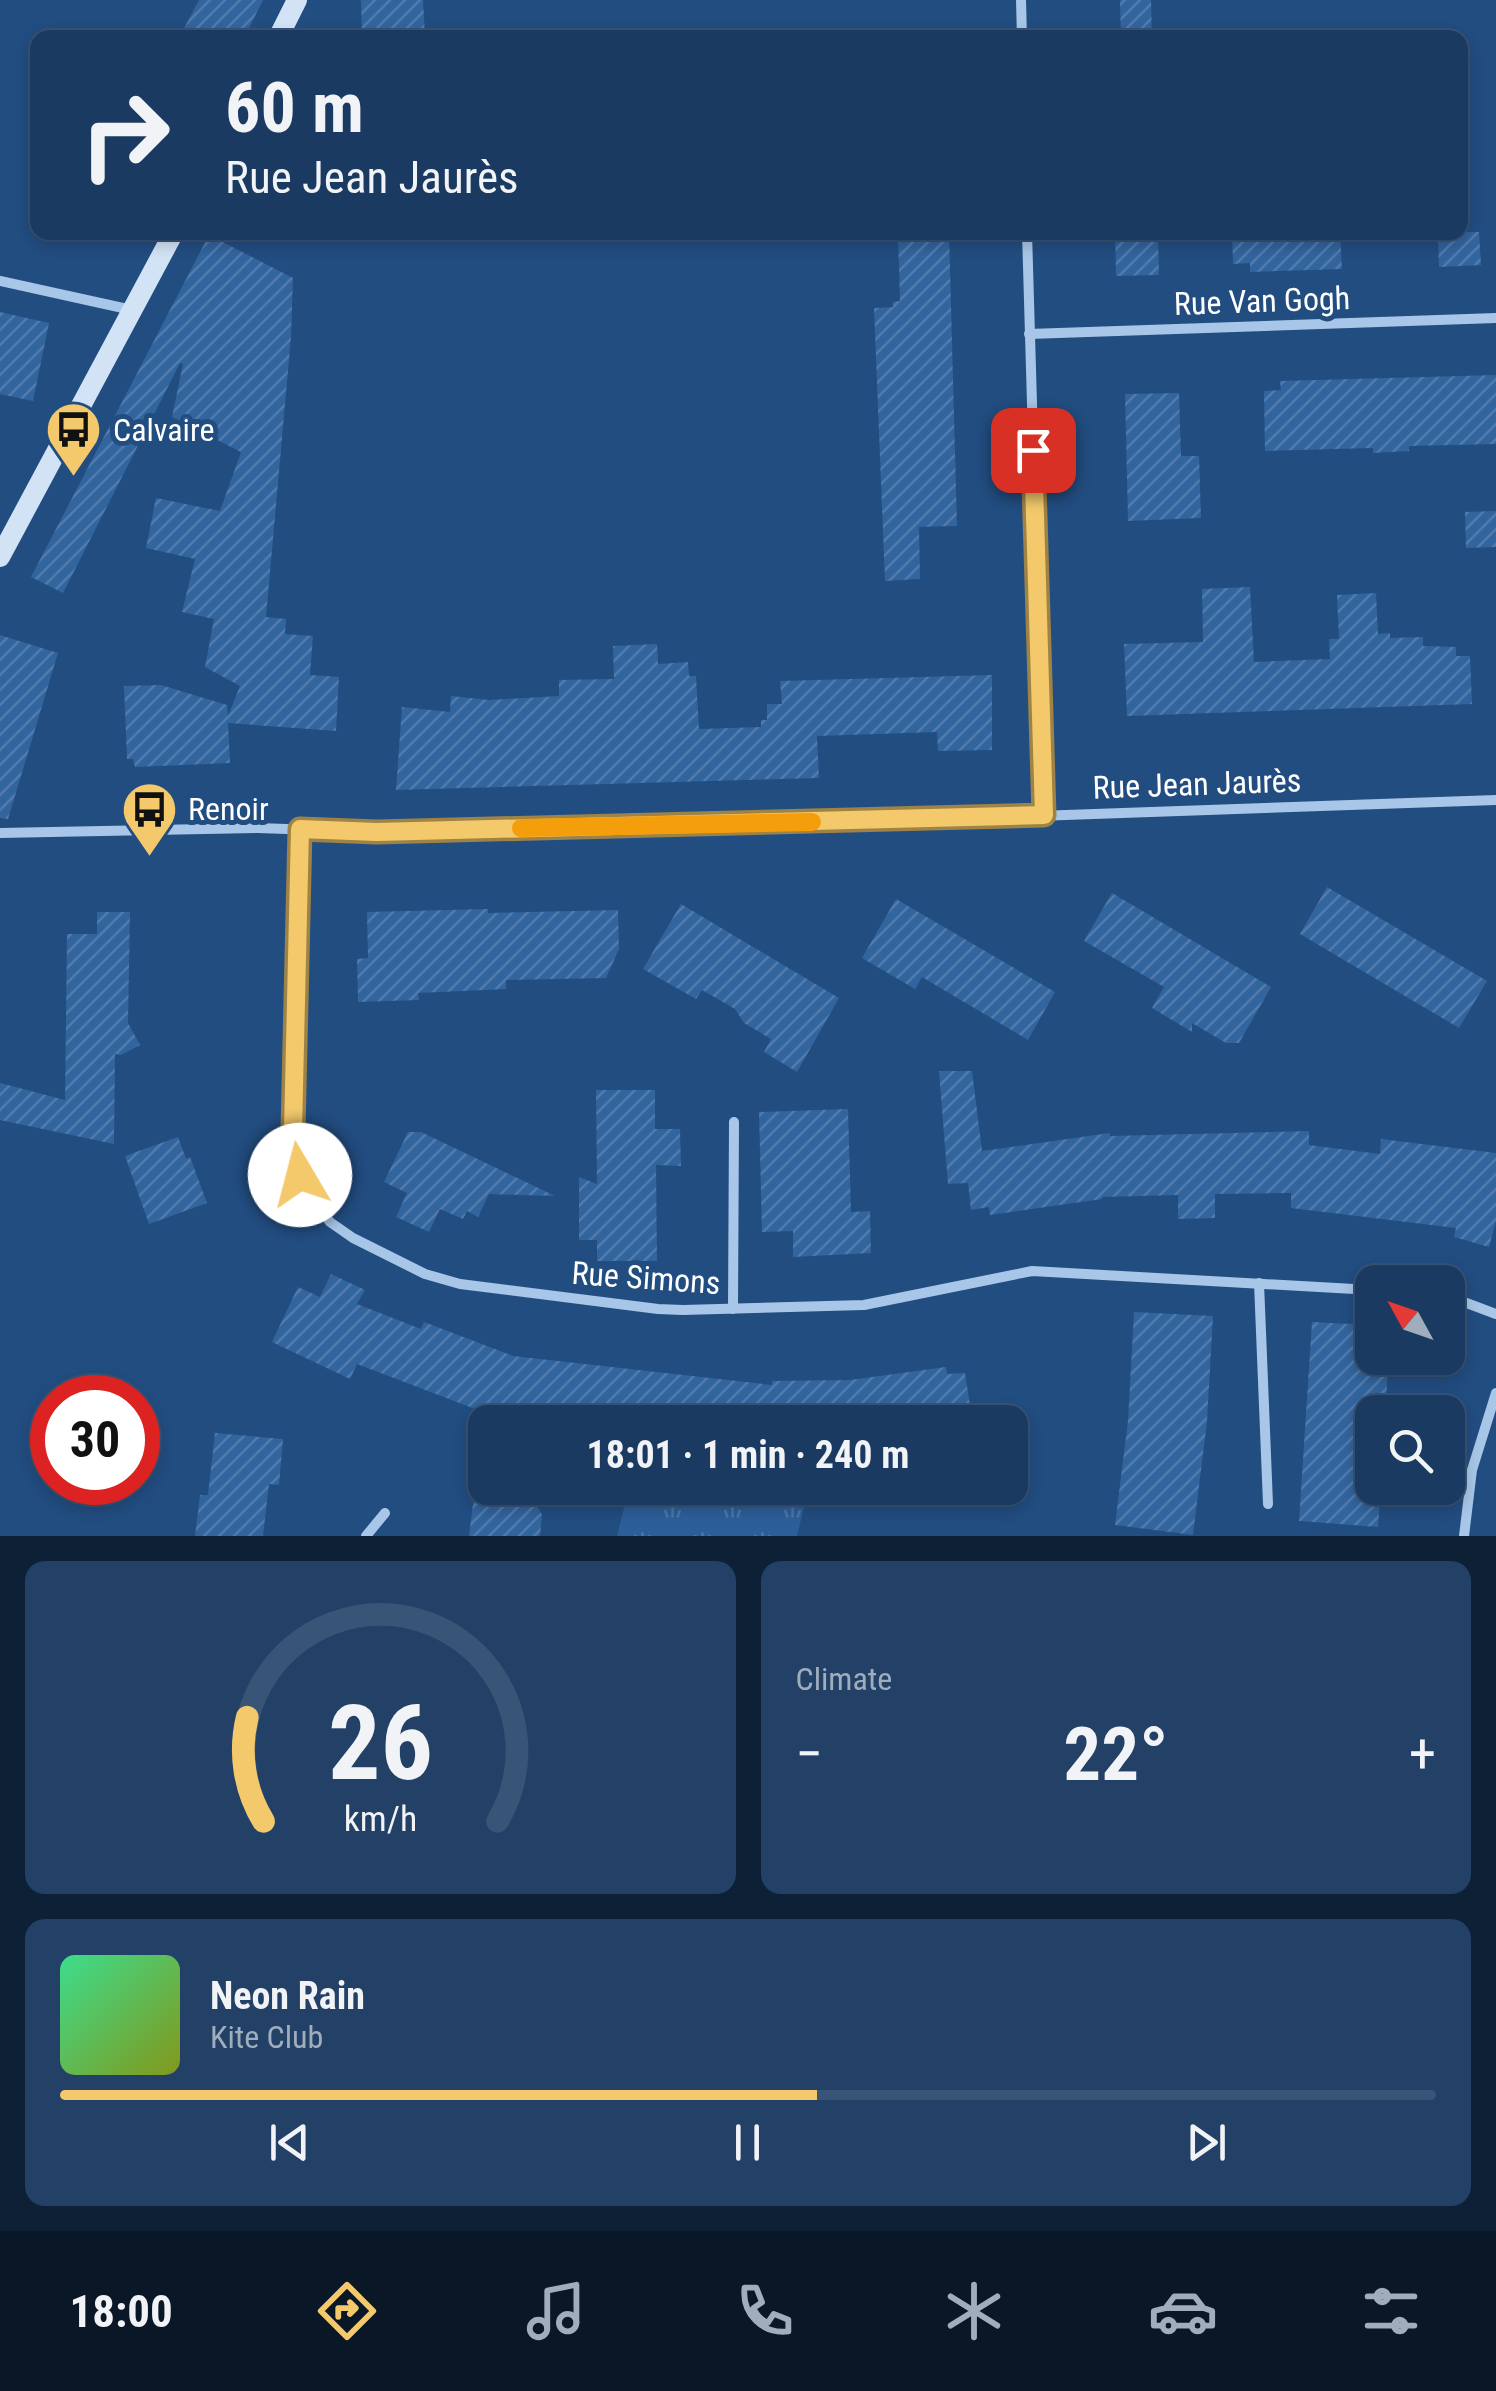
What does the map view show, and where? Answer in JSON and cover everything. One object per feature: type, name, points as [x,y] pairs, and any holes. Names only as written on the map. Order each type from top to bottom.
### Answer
[{"type":"street","points":[[282,30],[298,0]]},
{"type":"street","points":[[1020,0],[1022,30]]},
{"type":"street","points":[[0,557],[170,240]]},
{"type":"street","points":[[1027,240],[1044,815]]},
{"type":"street","points":[[0,281],[132,310]]},
{"type":"street","name":"Rue Van Gogh","points":[[1029,334],[1496,318]]},
{"type":"street","name":"Rue Jean Jaurès","points":[[0,832],[416,831],[1496,800]]},
{"type":"street","name":"Rue Simons","points":[[300,829],[293,1130],[300,1175],[330,1222],[425,1274],[460,1284],[658,1309],[864,1305],[1032,1271],[1355,1289]]},
{"type":"street","points":[[732,1309],[734,1122]]},
{"type":"street","points":[[1259,1284],[1268,1504]]},
{"type":"street","points":[[1465,1302],[1496,1314]]},
{"type":"street","points":[[1464,1536],[1472,1470],[1496,1393]]},
{"type":"street","points":[[366,1536],[385,1514]]},
{"type":"green space","points":[[625,1505],[805,1505],[797,1536],[617,1536]]},
{"type":"building","points":[[199,0],[263,0],[248,30],[183,30]]},
{"type":"building","points":[[361,0],[423,0],[425,30],[362,30]]},
{"type":"building","points":[[1120,0],[1151,0],[1152,30],[1121,30]]},
{"type":"building","points":[[1468,232],[1479,232],[1481,265],[1439,267],[1438,240],[1468,240]]},
{"type":"building","points":[[206,240],[219,240],[293,278],[266,617],[286,619],[285,634],[313,636],[310,675],[339,677],[336,731],[228,723],[230,763],[135,767],[133,759],[127,759],[124,686],[161,685],[227,705],[228,716],[240,686],[205,667],[214,619],[182,612],[195,559],[146,548],[156,498],[220,511],[241,452],[172,417],[183,364],[180,363],[63,593],[31,577]]},
{"type":"building","points":[[898,240],[949,240],[957,526],[919,527],[920,579],[885,581],[874,308],[893,307],[893,302],[900,301]]},
{"type":"building","points":[[1115,240],[1158,240],[1159,275],[1116,276]]},
{"type":"building","points":[[1232,240],[1340,240],[1342,269],[1250,272],[1250,263],[1233,264]]},
{"type":"building","points":[[0,312],[49,323],[33,401],[0,394]]},
{"type":"building","points":[[1496,375],[1496,444],[1409,446],[1409,451],[1373,453],[1373,448],[1265,451],[1264,391],[1281,390],[1280,381]]},
{"type":"building","points":[[1179,393],[1181,456],[1199,456],[1201,518],[1128,521],[1125,394]]},
{"type":"building","points":[[1496,511],[1496,547],[1466,548],[1465,512]]},
{"type":"building","points":[[1250,587],[1254,662],[1330,659],[1329,639],[1339,639],[1337,595],[1376,593],[1378,634],[1390,633],[1390,638],[1423,637],[1423,646],[1456,647],[1456,656],[1470,656],[1472,704],[1127,716],[1124,644],[1203,642],[1202,589]]},
{"type":"building","points":[[0,635],[58,653],[8,819],[0,818]]},
{"type":"building","points":[[657,644],[658,664],[688,662],[689,676],[696,676],[699,729],[761,727],[761,720],[767,720],[767,704],[782,704],[780,681],[992,675],[992,750],[938,751],[937,732],[817,736],[819,778],[396,790],[402,707],[450,712],[451,696],[489,700],[559,696],[559,680],[614,679],[613,646]]},
{"type":"building","points":[[1327,887],[1487,981],[1459,1028],[1300,934]]},
{"type":"building","points":[[1112,893],[1271,987],[1239,1043],[1226,1043],[1192,1023],[1192,1032],[1152,1008],[1164,987],[1084,941]]},
{"type":"building","points":[[896,899],[1055,992],[1028,1040],[922,977],[915,989],[862,958]]},
{"type":"building","points":[[681,904],[839,998],[797,1072],[764,1052],[771,1039],[744,1023],[735,1009],[702,990],[696,999],[643,969]]},
{"type":"building","points":[[488,909],[488,913],[618,910],[619,949],[606,978],[506,980],[506,989],[418,993],[419,1000],[358,1002],[357,959],[368,958],[367,912]]},
{"type":"building","points":[[97,912],[130,912],[128,1023],[140,1045],[115,1054],[114,1144],[0,1120],[0,1083],[65,1100],[67,934],[97,934]]},
{"type":"building","points":[[939,1071],[972,1071],[982,1151],[1110,1133],[1309,1131],[1309,1145],[1380,1154],[1381,1139],[1496,1153],[1496,1221],[1489,1247],[1454,1237],[1456,1228],[1291,1208],[1291,1193],[1215,1194],[1215,1218],[1178,1219],[1178,1195],[1102,1197],[990,1215],[989,1207],[971,1210],[968,1183],[948,1184]]},
{"type":"building","points":[[596,1090],[655,1090],[655,1129],[680,1129],[681,1166],[656,1165],[657,1261],[597,1261],[597,1240],[579,1240],[579,1177],[597,1184]]},
{"type":"building","points":[[848,1109],[851,1212],[870,1211],[871,1253],[793,1257],[793,1231],[762,1232],[759,1112]]},
{"type":"building","points":[[408,1132],[421,1132],[555,1196],[489,1194],[478,1217],[467,1211],[463,1219],[440,1209],[429,1232],[396,1217],[407,1193],[384,1182]]},
{"type":"building","points":[[178,1137],[207,1203],[149,1224],[125,1156]]},
{"type":"building","points":[[331,1274],[365,1290],[357,1304],[421,1329],[424,1322],[513,1356],[772,1385],[772,1381],[850,1380],[946,1367],[947,1374],[965,1373],[970,1405],[468,1406],[357,1364],[350,1379],[272,1342],[298,1287],[320,1297]]},
{"type":"building","points":[[1134,1312],[1213,1316],[1207,1421],[1193,1535],[1115,1525],[1128,1421]]},
{"type":"building","points":[[1312,1322],[1355,1324],[1355,1375],[1388,1375],[1386,1395],[1355,1395],[1355,1505],[1380,1505],[1378,1527],[1299,1521]]},
{"type":"building","points":[[215,1433],[283,1439],[279,1485],[269,1484],[263,1536],[195,1536],[200,1495],[208,1495]]},
{"type":"building","points":[[473,1505],[537,1505],[542,1515],[540,1536],[469,1536]]},
{"type":"slow traffic","points":[[521,828],[812,822]]},
{"type":"place","name":"Calvaire","points":[[74,479]]},
{"type":"place","name":"Renoir","points":[[149,858]]},
{"type":"route","points":[[300,1175],[293,1130],[300,829],[377,832],[1044,815],[1033,450]]}]
